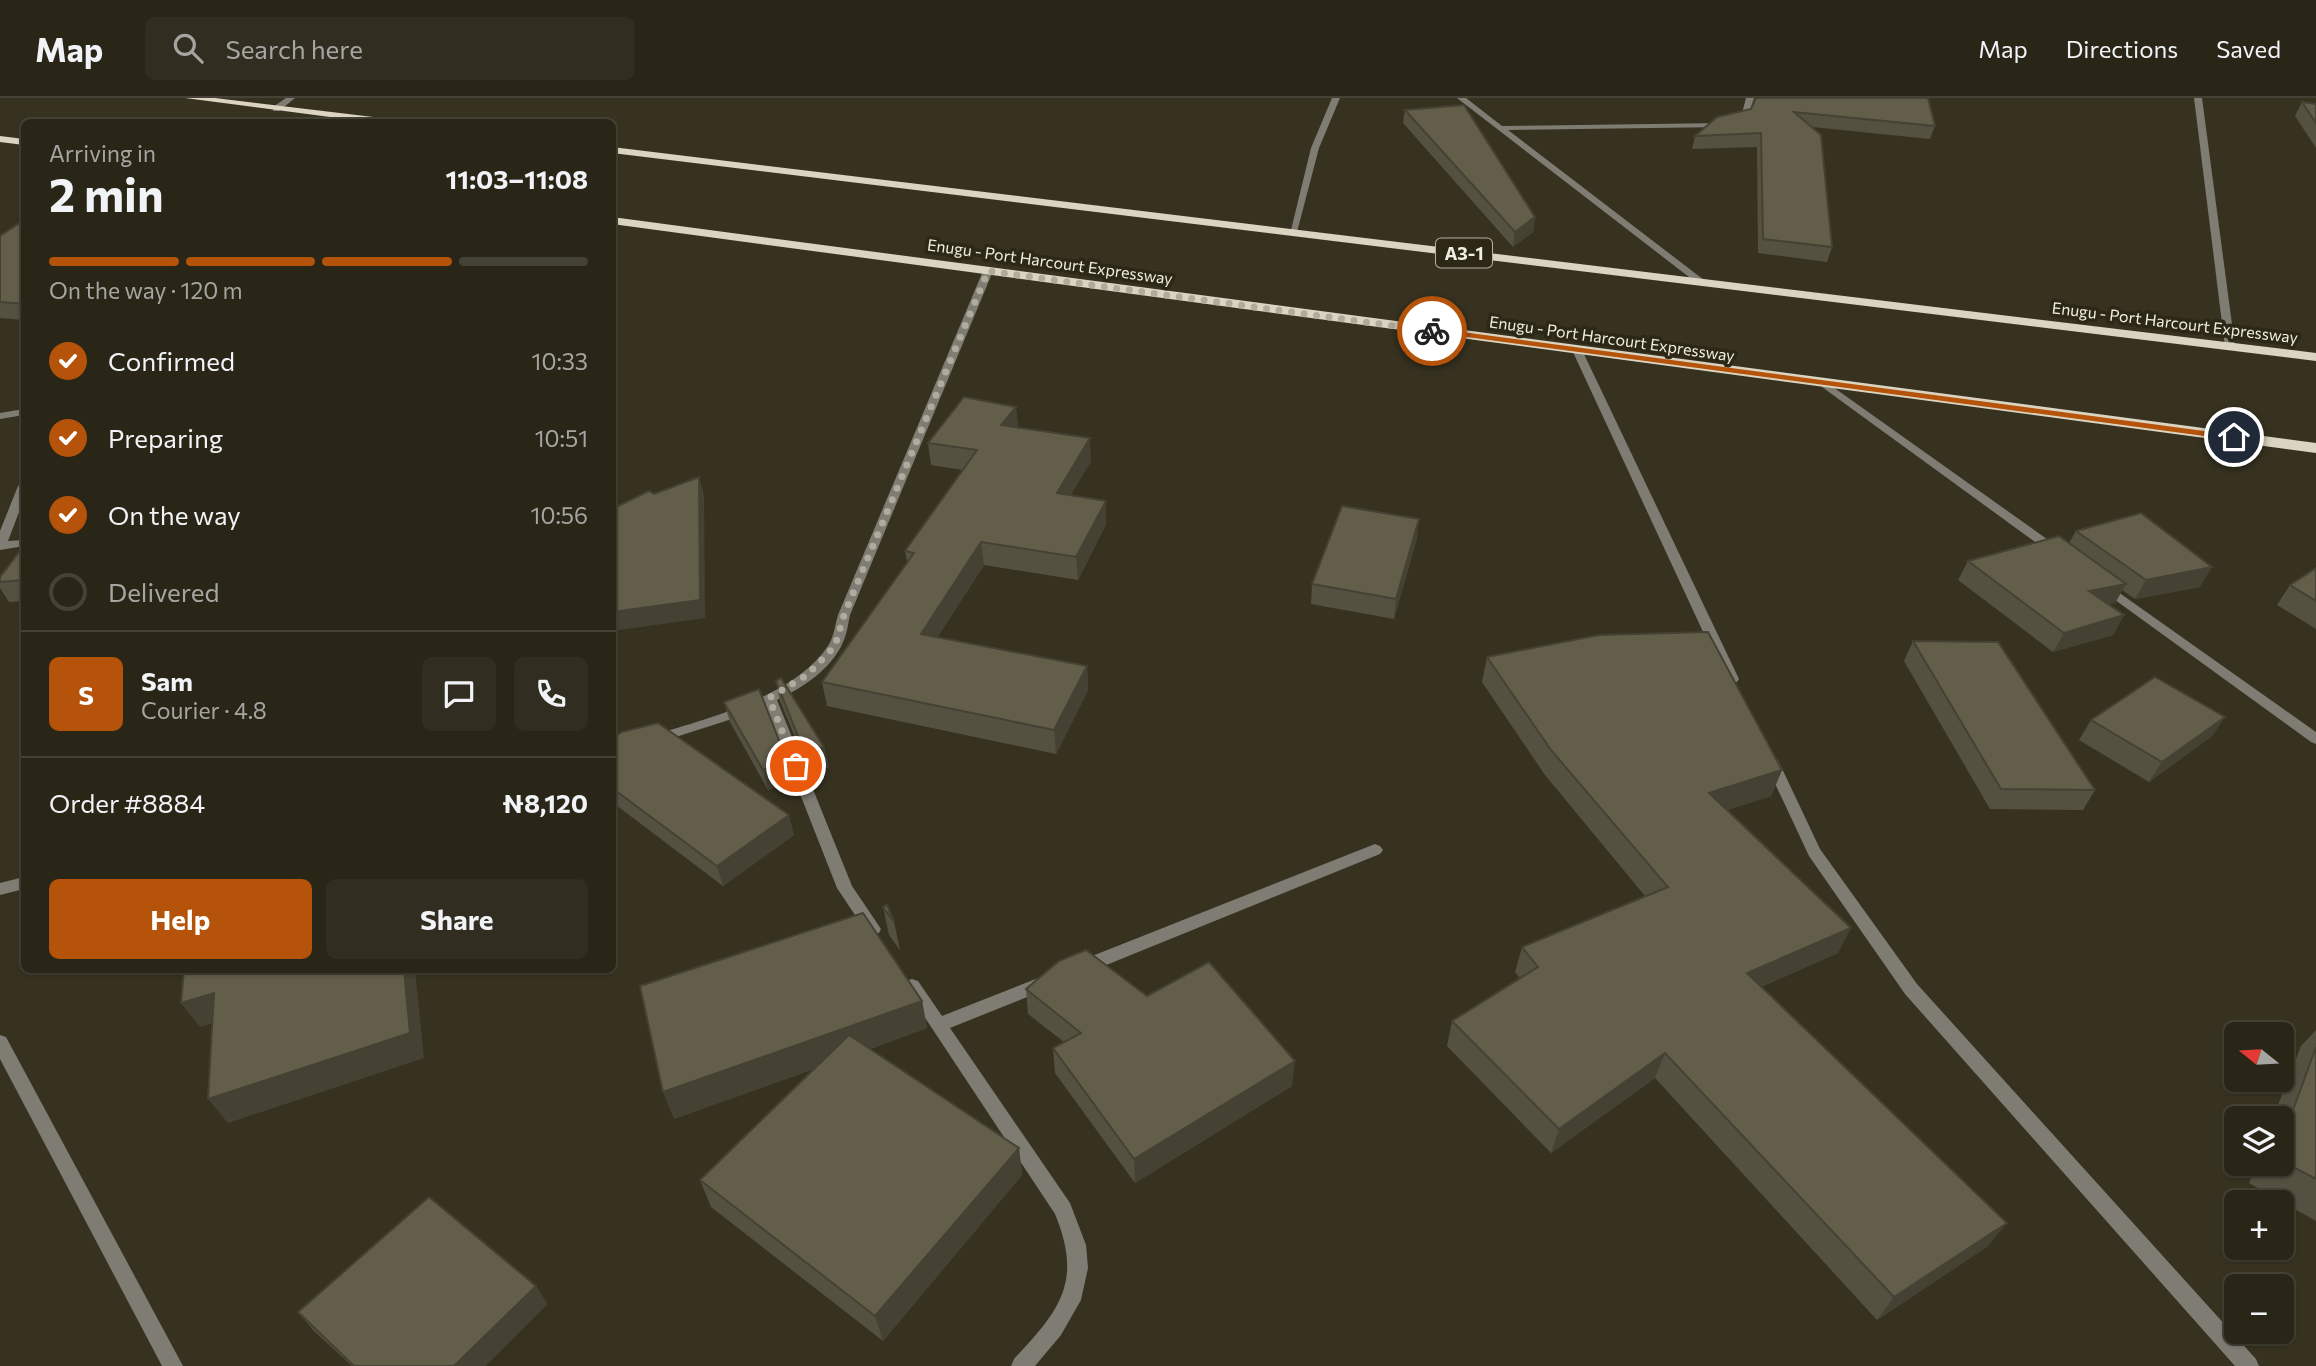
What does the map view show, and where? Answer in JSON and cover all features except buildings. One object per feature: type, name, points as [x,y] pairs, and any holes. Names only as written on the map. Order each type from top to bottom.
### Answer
[{"type":"highway","points":[[190,98],[364,119]]},
{"type":"highway","points":[[0,139],[21,142]]},
{"type":"highway","name":"Enugu - Port Harcourt Expressway","points":[[616,150],[2316,357]]},
{"type":"highway","name":"Enugu - Port Harcourt Expressway","points":[[616,221],[1826,385],[2316,448]]},
{"type":"street","points":[[276,109],[291,98]]},
{"type":"street","points":[[1293,232],[1315,148],[1336,98]]},
{"type":"street","points":[[1461,98],[1701,282]]},
{"type":"street","points":[[1503,128],[1725,125],[1744,118],[1750,98]]},
{"type":"street","points":[[2198,98],[2230,347]]},
{"type":"street","points":[[644,742],[722,719],[769,698],[807,675],[835,646],[844,615],[988,271]]},
{"type":"street","points":[[1577,350],[1737,689]]},
{"type":"street","points":[[1826,385],[2071,562]]},
{"type":"street","points":[[0,416],[21,412]]},
{"type":"street","points":[[21,494],[0,546],[21,543]]},
{"type":"street","points":[[2093,578],[2316,739]]},
{"type":"street","points":[[769,698],[845,888],[884,945]]},
{"type":"street","points":[[1761,739],[1814,852],[1911,989],[2249,1366]]},
{"type":"street","points":[[938,1025],[1375,850]]},
{"type":"street","points":[[0,888],[21,884]]},
{"type":"street","points":[[900,968],[1063,1209],[1077,1249],[1076,1290],[1059,1325],[1021,1366]]},
{"type":"street","points":[[0,1042],[173,1366]]},
{"type":"way so far","points":[[796,766],[769,698],[807,675],[835,646],[844,615],[988,271],[1432,331]]},
{"type":"route","points":[[1432,331],[2234,437]]}]
